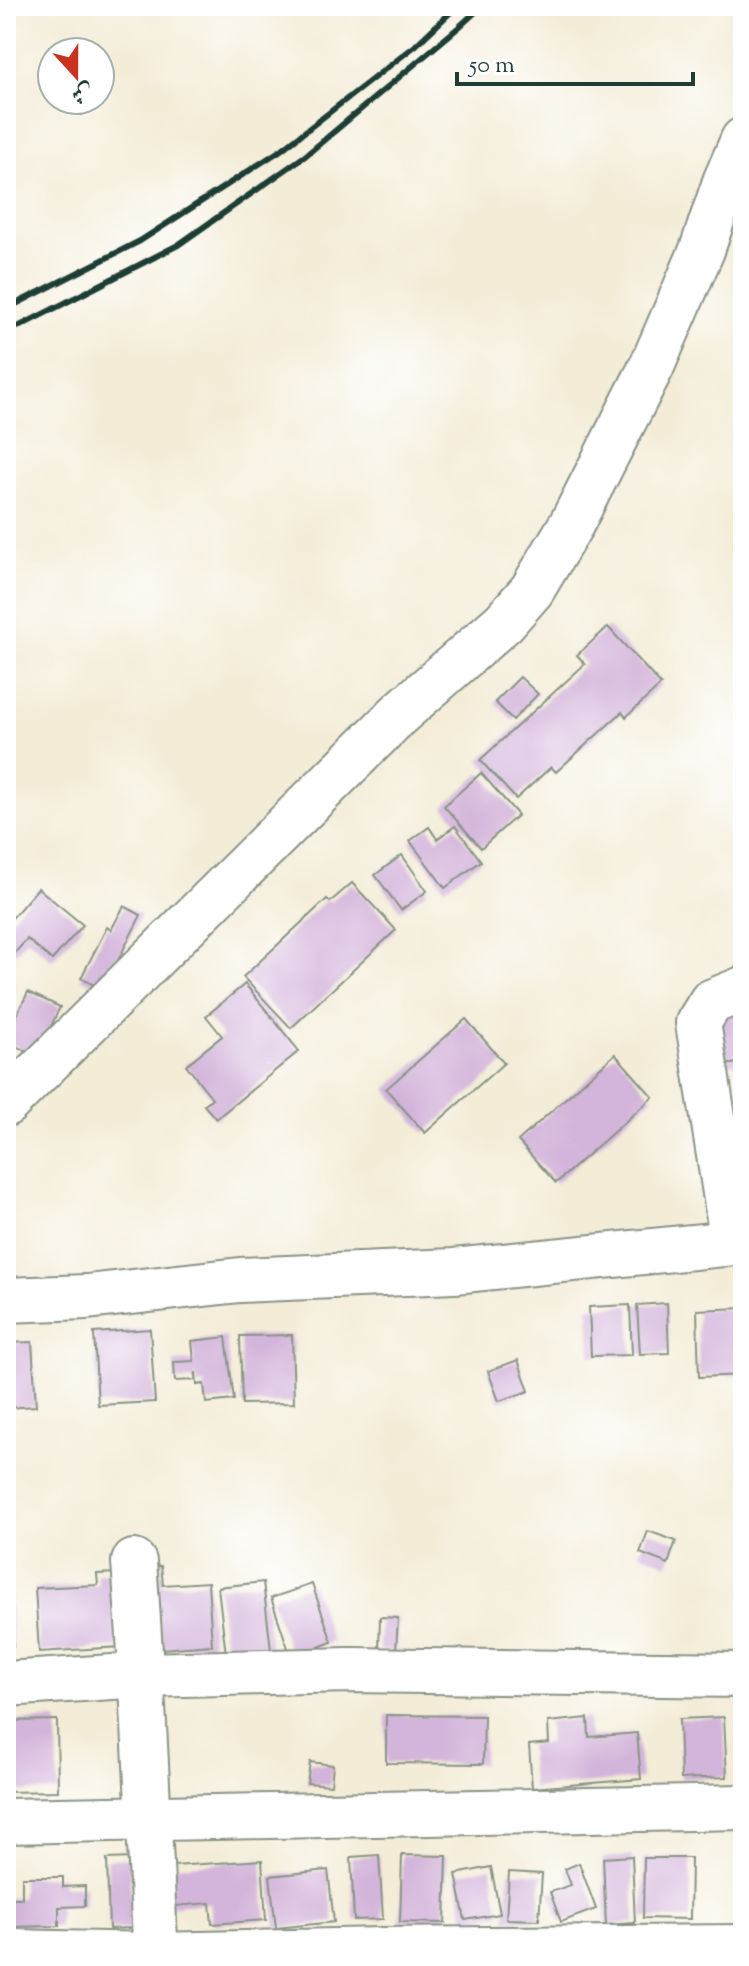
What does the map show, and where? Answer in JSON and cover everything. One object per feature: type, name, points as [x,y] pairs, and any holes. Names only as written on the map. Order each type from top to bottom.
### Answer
[{"type":"street","points":[[6,1104],[398,715],[504,622],[532,590],[572,523],[652,366],[702,250],[743,140]]},
{"type":"street","points":[[6,1300],[87,1297],[240,1280],[454,1271],[738,1243],[698,1023],[711,1002],[743,989]]},
{"type":"street","points":[[134,1562],[143,1675],[156,1955]]},
{"type":"street","points":[[6,1684],[143,1675],[350,1670],[743,1675]]},
{"type":"street","points":[[6,1821],[743,1807]]},
{"type":"street","points":[[6,1952],[382,1955],[743,1947]]},
{"type":"building","points":[[608,627],[661,685],[626,717],[622,712],[556,772],[551,767],[516,799],[480,760],[585,664],[577,655]]},
{"type":"building","points":[[520,677],[538,694],[513,720],[495,702]]},
{"type":"building","points":[[481,773],[518,815],[481,848],[444,806]]},
{"type":"building","points":[[455,826],[481,861],[445,888],[410,841],[429,827],[437,839]]},
{"type":"building","points":[[402,855],[427,891],[401,910],[375,875]]},
{"type":"building","points":[[352,883],[396,930],[291,1028],[243,977],[327,899],[330,902]]},
{"type":"building","points":[[38,888],[83,925],[52,960],[27,939],[15,953],[6,946],[6,925]]},
{"type":"building","points":[[124,906],[141,915],[103,990],[81,978],[107,927],[111,930]]},
{"type":"building","points":[[6,983],[15,987],[6,1010]]},
{"type":"building","points":[[245,984],[299,1051],[216,1119],[204,1105],[212,1098],[186,1065],[222,1036],[206,1016]]},
{"type":"building","points":[[28,992],[60,1007],[37,1056],[6,1042]]},
{"type":"building","points":[[743,1010],[743,1063],[719,1065],[715,1013]]},
{"type":"building","points":[[466,1019],[504,1063],[425,1133],[386,1089]]},
{"type":"building","points":[[615,1054],[653,1097],[556,1183],[518,1141]]},
{"type":"building","points":[[667,1303],[669,1353],[640,1354],[637,1305]]},
{"type":"building","points":[[630,1305],[632,1355],[591,1356],[589,1307]]},
{"type":"building","points":[[743,1308],[743,1375],[699,1377],[697,1310]]},
{"type":"building","points":[[150,1329],[155,1402],[98,1405],[94,1333]]},
{"type":"building","points":[[292,1335],[294,1403],[242,1404],[240,1336]]},
{"type":"building","points":[[226,1337],[234,1400],[206,1403],[204,1384],[197,1385],[196,1372],[195,1380],[175,1381],[174,1362],[194,1361],[192,1341]]},
{"type":"building","points":[[32,1342],[36,1406],[6,1408],[6,1343]]},
{"type":"building","points":[[518,1360],[529,1391],[499,1401],[488,1371]]},
{"type":"building","points":[[648,1531],[676,1541],[668,1564],[640,1553]]},
{"type":"building","points":[[161,1566],[163,1585],[208,1582],[212,1645],[149,1650],[143,1567]]},
{"type":"building","points":[[117,1573],[121,1647],[39,1652],[35,1588],[98,1585],[97,1574]]},
{"type":"building","points":[[6,1578],[13,1646],[6,1647]]},
{"type":"building","points":[[263,1582],[271,1650],[226,1655],[218,1587]]},
{"type":"building","points":[[312,1584],[332,1642],[291,1657],[271,1598]]},
{"type":"building","points":[[380,1617],[398,1618],[396,1651],[379,1650]]},
{"type":"building","points":[[386,1715],[484,1716],[483,1764],[386,1763]]},
{"type":"building","points":[[724,1717],[727,1777],[681,1779],[679,1719]]},
{"type":"building","points":[[588,1718],[589,1737],[637,1733],[641,1779],[532,1788],[529,1745],[549,1743],[548,1722]]},
{"type":"building","points":[[57,1720],[58,1791],[6,1792],[6,1721]]},
{"type":"building","points":[[310,1762],[333,1765],[331,1785],[307,1783]]},
{"type":"building","points":[[379,1855],[383,1919],[354,1920],[351,1857]]},
{"type":"building","points":[[402,1855],[447,1856],[445,1923],[400,1922]]},
{"type":"building","points":[[632,1856],[635,1923],[606,1925],[603,1858]]},
{"type":"building","points":[[133,1858],[130,1875],[132,1928],[109,1929],[107,1859]]},
{"type":"building","points":[[644,1858],[691,1858],[690,1919],[643,1918]]},
{"type":"building","points":[[262,1860],[266,1920],[212,1924],[210,1903],[163,1907],[161,1888],[174,1887],[173,1866]]},
{"type":"building","points":[[579,1863],[596,1909],[561,1922],[550,1892],[571,1885],[565,1869]]},
{"type":"building","points":[[491,1867],[500,1914],[465,1920],[456,1874]]},
{"type":"building","points":[[328,1870],[334,1922],[276,1928],[270,1876]]},
{"type":"building","points":[[509,1872],[542,1874],[539,1920],[506,1919]]},
{"type":"building","points":[[22,1877],[63,1877],[63,1887],[85,1886],[85,1906],[59,1907],[59,1926],[6,1927],[6,1898],[22,1898]]},
{"type":"railway","points":[[6,309],[140,241],[281,150],[415,46],[457,6]]},
{"type":"railway","points":[[6,331],[178,245],[305,156],[482,6]]}]
